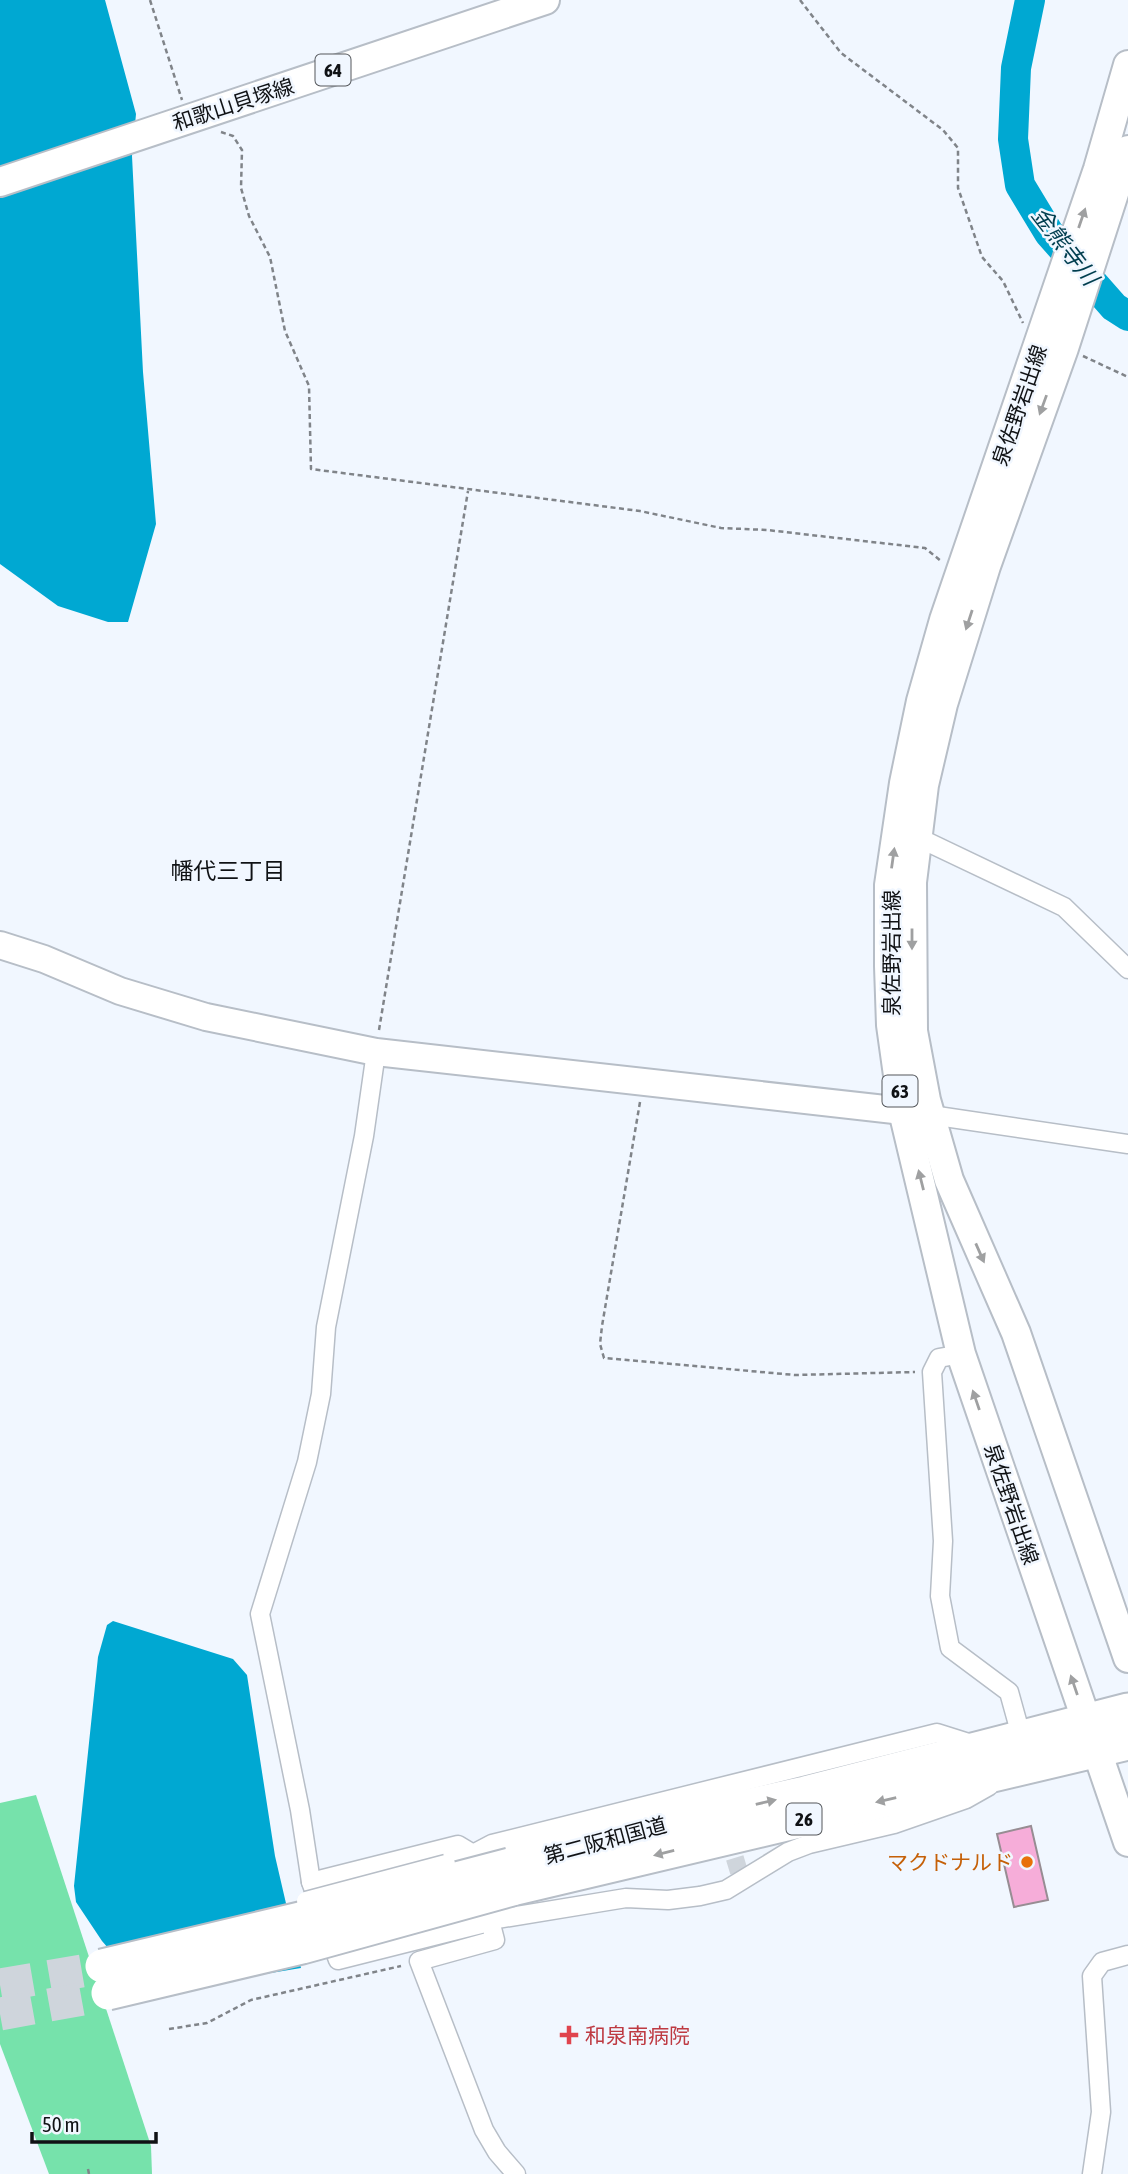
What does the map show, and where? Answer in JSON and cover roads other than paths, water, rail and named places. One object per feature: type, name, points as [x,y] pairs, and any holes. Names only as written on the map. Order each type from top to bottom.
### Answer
[{"type":"highway","name":"第二阪和国道","points":[[1021,1754],[986,1748],[805,1793],[648,1828],[511,1877],[302,1947],[184,1975],[95,1982],[155,1954],[511,1877],[1021,1754],[1091,1735],[1128,1710]]},
{"type":"highway","name":"第二阪和国道","points":[[1091,1735],[1128,1743]]},
{"type":"main road","name":"和歌山貝塚線","points":[[0,182],[545,0]]},
{"type":"main road","name":"泉佐野岩出線","points":[[1128,65],[1107,176],[1053,342],[943,704],[924,785],[912,882],[913,1031],[931,1116],[949,1180],[1016,1333],[1128,1658]]},
{"type":"main road","name":"泉佐野岩出線","points":[[1107,176],[1128,150]]},
{"type":"main road","name":"泉佐野岩出線","points":[[1053,342],[960,576],[921,701],[904,783],[889,885],[891,1025],[903,1111],[961,1354],[1128,1842]]},
{"type":"street","points":[[917,837],[1064,907],[1128,969]]},
{"type":"street","points":[[0,945],[44,959],[120,991],[206,1017],[376,1052],[903,1111],[1128,1144]]},
{"type":"street","points":[[376,1052],[364,1136],[326,1327],[321,1394],[307,1462],[260,1614],[300,1810],[311,1882],[338,1960],[489,1922],[626,1898],[668,1900],[726,1890],[740,1877],[809,1843],[894,1824],[966,1799],[1021,1754],[1009,1692],[950,1648],[940,1596],[943,1541],[932,1372],[939,1358],[961,1354]]},
{"type":"street","points":[[155,1954],[236,1919],[446,1864],[492,1844],[717,1797],[937,1733],[986,1748]]},
{"type":"street","points":[[311,1882],[458,1845],[474,1854],[495,1940],[419,1962],[484,2130],[497,2152],[516,2174]]},
{"type":"street","points":[[184,1975],[291,1962],[452,1923],[489,1922]]},
{"type":"street","points":[[1092,2174],[1101,2112],[1092,1976],[1102,1962],[1128,1955]]},
{"type":"water","points":[[0,0],[105,0],[136,114],[132,156],[143,372],[156,524],[128,622],[108,622],[58,606],[0,564]]},
{"type":"water","points":[[113,1621],[233,1659],[247,1675],[275,1856],[301,1968],[147,1993],[102,1941],[76,1902],[74,1886],[98,1657],[107,1625]]},
{"type":"waterway","name":"金熊寺川","points":[[1030,0],[1016,68],[1013,139],[1020,185],[1049,233],[1114,307],[1128,316]]},
{"type":"tunnel","points":[[727,1832],[739,1872]]},
{"type":"tunnel","points":[[0,1985],[82,1971]]},
{"type":"tunnel","points":[[0,2014],[88,1998]]},
{"type":"place","name":"マクドナルド","points":[[1027,1862]]},
{"type":"place","name":"和泉南病院","points":[[569,2035]]},
{"type":"district","name":"幡代三丁目","points":[[228,871]]}]
